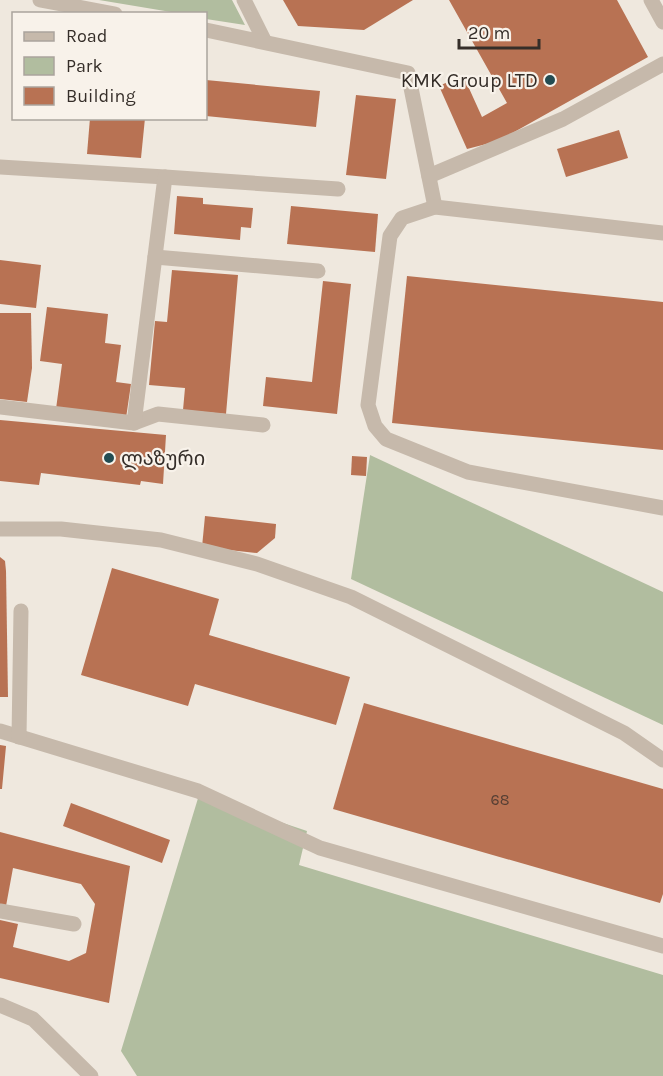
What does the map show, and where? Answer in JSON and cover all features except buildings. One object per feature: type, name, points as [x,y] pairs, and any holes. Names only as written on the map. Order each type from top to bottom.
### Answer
[{"type":"lane","points":[[40,0],[104,12]]},
{"type":"lane","points":[[244,0],[264,40]]},
{"type":"lane","points":[[651,0],[663,22]]},
{"type":"lane","points":[[207,30],[264,40],[408,73],[435,207]]},
{"type":"lane","points":[[429,176],[563,119],[663,64]]},
{"type":"lane","points":[[0,167],[338,189]]},
{"type":"lane","points":[[134,423],[165,177]]},
{"type":"lane","points":[[663,233],[435,207],[402,218],[390,236],[368,405],[375,426],[386,440],[468,472],[663,508]]},
{"type":"lane","points":[[155,257],[318,271]]},
{"type":"lane","points":[[0,407],[134,423],[158,414],[263,425]]},
{"type":"lane","points":[[0,529],[61,529],[161,540],[268,568],[351,597],[624,733],[663,760]]},
{"type":"lane","points":[[19,736],[21,611]]},
{"type":"lane","points":[[0,731],[198,791],[320,848],[663,945]]},
{"type":"lane","points":[[0,910],[74,924]]},
{"type":"lane","points":[[0,1005],[33,1019],[91,1076]]},
{"type":"green space","points":[[99,0],[232,0],[245,25],[207,19],[207,12],[171,12]]},
{"type":"green space","points":[[370,455],[663,592],[663,725],[351,579]]},
{"type":"green space","points":[[199,795],[307,831],[299,865],[663,975],[663,1076],[137,1076],[121,1051]]},
{"type":"place","name":"KMK Group LTD","points":[[550,80]]},
{"type":"place","name":"ლაზური","points":[[109,458]]}]
